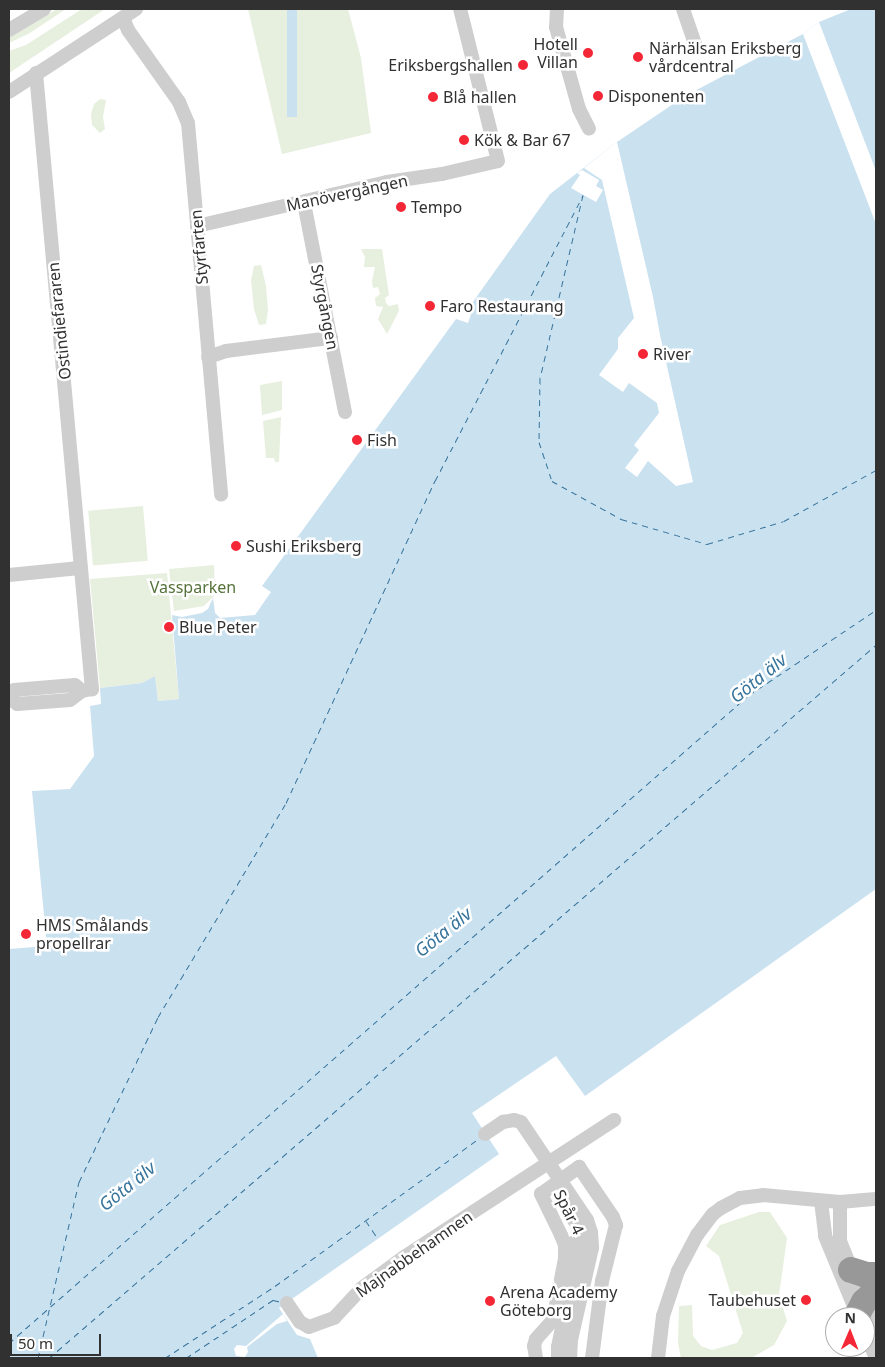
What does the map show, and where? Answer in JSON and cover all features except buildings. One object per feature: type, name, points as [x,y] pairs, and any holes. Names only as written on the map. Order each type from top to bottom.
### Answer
[{"type":"highway","points":[[851,1270],[866,1275],[876,1275]]},
{"type":"street","points":[[9,30],[44,9]]},
{"type":"street","points":[[9,92],[136,9]]},
{"type":"street","name":"Manövergången","points":[[197,226],[387,182],[442,174],[498,162],[460,9]]},
{"type":"street","points":[[557,9],[556,27],[579,109],[589,129]]},
{"type":"street","points":[[683,9],[694,44]]},
{"type":"street","name":"Styrfarten","points":[[123,18],[128,30],[179,102],[188,123],[221,496]]},
{"type":"street","name":"Ostindiefararen","points":[[36,73],[65,372],[80,568],[92,689],[82,691]]},
{"type":"street","name":"Styrgången","points":[[304,202],[346,412]]},
{"type":"street","points":[[208,357],[226,351],[331,338]]},
{"type":"street","points":[[9,575],[80,568]]},
{"type":"street","points":[[485,1134],[503,1122],[514,1120],[521,1122],[587,1220],[591,1232],[592,1248],[570,1340],[570,1358]]},
{"type":"street","name":"Majnabbehamnen","points":[[287,1304],[300,1322],[309,1328],[322,1325],[334,1318],[362,1288],[404,1257],[614,1120]]},
{"type":"street","points":[[536,1358],[534,1346],[536,1339],[553,1320],[565,1259],[565,1245],[561,1235],[559,1181]]},
{"type":"street","points":[[542,1358],[540,1347],[558,1322],[570,1259],[570,1244],[566,1233],[559,1181]]},
{"type":"street","points":[[558,1358],[558,1346],[577,1255],[559,1181]]},
{"type":"street","points":[[559,1181],[595,1216],[600,1234],[598,1253],[582,1317],[578,1358]]},
{"type":"street","points":[[559,1181],[605,1218],[607,1227],[607,1244],[593,1299],[585,1358]]},
{"type":"street","points":[[559,1181],[613,1217],[616,1225],[602,1282],[592,1358]]},
{"type":"street","name":"Spår 4","points":[[559,1181],[580,1232],[585,1254],[563,1343],[564,1358]]},
{"type":"street","points":[[658,1358],[663,1316],[669,1292],[687,1251],[714,1214],[735,1200],[750,1196],[774,1195],[840,1202],[876,1199]]},
{"type":"street","points":[[821,1201],[825,1236],[862,1307]]},
{"type":"street","points":[[840,1202],[840,1241],[863,1307]]},
{"type":"green space","points":[[57,9],[66,9],[30,33],[9,43],[9,38]]},
{"type":"green space","points":[[82,9],[105,9],[9,73],[9,51],[26,45]]},
{"type":"green space","points":[[248,9],[348,9],[361,58],[371,133],[282,154]]},
{"type":"green space","points":[[100,99],[106,100],[103,117],[105,129],[100,133],[92,125],[91,114],[94,104]]},
{"type":"green space","points":[[361,249],[382,249],[389,295],[385,298],[386,303],[389,306],[398,304],[399,311],[387,334],[378,319],[383,307],[376,306],[375,298],[380,294],[378,287],[373,288],[372,281],[375,267],[364,267],[365,257]]},
{"type":"green space","points":[[261,265],[266,286],[268,310],[266,324],[259,325],[254,309],[251,280],[254,266]]},
{"type":"green space","points":[[282,381],[282,410],[262,415],[260,385]]},
{"type":"green space","points":[[281,417],[279,462],[275,462],[274,458],[266,458],[263,421]]},
{"type":"green space","points":[[143,506],[148,561],[93,566],[88,511]]},
{"type":"green space","name":"Vassparken","points":[[214,565],[215,595],[204,606],[174,611],[169,569]]},
{"type":"green space","points":[[167,573],[179,699],[158,701],[155,676],[142,683],[100,688],[90,579]]},
{"type":"green space","points":[[759,1212],[770,1212],[787,1238],[779,1295],[787,1321],[774,1345],[751,1358],[681,1358],[678,1343],[679,1306],[692,1305],[693,1336],[701,1346],[712,1350],[737,1343],[743,1333],[719,1256],[706,1246],[720,1225]]},
{"type":"water","points":[[287,9],[297,9],[297,117],[287,117]]},
{"type":"water","name":"Göta älv","points":[[851,9],[876,9],[876,889],[585,1096],[556,1056],[472,1113],[499,1154],[279,1308],[297,1335],[310,1339],[318,1358],[9,1358],[9,949],[47,946],[32,791],[70,789],[94,756],[90,706],[101,704],[100,688],[142,683],[155,676],[158,701],[179,699],[172,615],[182,617],[202,613],[208,609],[213,598],[215,613],[220,618],[255,615],[271,592],[262,586],[456,319],[468,323],[473,308],[470,306],[550,194],[617,142],[685,96],[803,34],[819,22]]},
{"type":"pier","points":[[819,22],[876,171],[876,224],[803,34]]},
{"type":"pier","points":[[617,142],[693,482],[676,486],[648,461],[637,477],[625,468],[639,450],[634,445],[659,413],[657,403],[629,383],[623,392],[599,375],[618,349],[618,338],[634,318],[602,180],[584,168]]},
{"type":"pier","points":[[582,170],[599,180],[596,186],[603,190],[596,202],[571,188],[580,175],[577,173]]},
{"type":"pier","points":[[283,1314],[287,1321],[277,1324],[247,1347],[248,1352],[245,1357],[236,1356],[234,1349],[237,1345],[246,1346]]},
{"type":"ferry route","points":[[38,1358],[79,1182],[158,1017],[286,803],[435,481],[583,195],[540,378],[539,442],[552,481],[621,519],[707,544],[784,521],[876,470]]},
{"type":"ferry route","points":[[9,1343],[749,695],[876,610]]},
{"type":"ferry route","points":[[49,1358],[876,645]]},
{"type":"ferry route","points":[[165,1358],[275,1286],[481,1137]]},
{"type":"ferry route","points":[[366,1221],[378,1239]]},
{"type":"ferry route","points":[[186,1358],[273,1300],[282,1302]]},
{"type":"place","name":"Hotell Villan","points":[[588,53]]},
{"type":"place","name":"Närhälsan Eriksberg vårdcentral","points":[[638,57]]},
{"type":"place","name":"Eriksbergshallen","points":[[523,65]]},
{"type":"place","name":"Disponenten","points":[[598,96]]},
{"type":"place","name":"Blå hallen","points":[[433,97]]},
{"type":"place","name":"Kök & Bar 67","points":[[464,140]]},
{"type":"place","name":"Tempo","points":[[401,207]]},
{"type":"place","name":"Faro Restaurang","points":[[430,306]]},
{"type":"place","name":"River","points":[[643,354]]},
{"type":"place","name":"Fish","points":[[357,440]]},
{"type":"place","name":"Sushi Eriksberg","points":[[236,546]]},
{"type":"place","name":"Blue Peter","points":[[169,627]]},
{"type":"place","name":"HMS Smålands propellrar","points":[[26,934]]},
{"type":"place","name":"Taubehuset","points":[[806,1300]]},
{"type":"place","name":"Arena Academy Göteborg","points":[[490,1301]]}]
